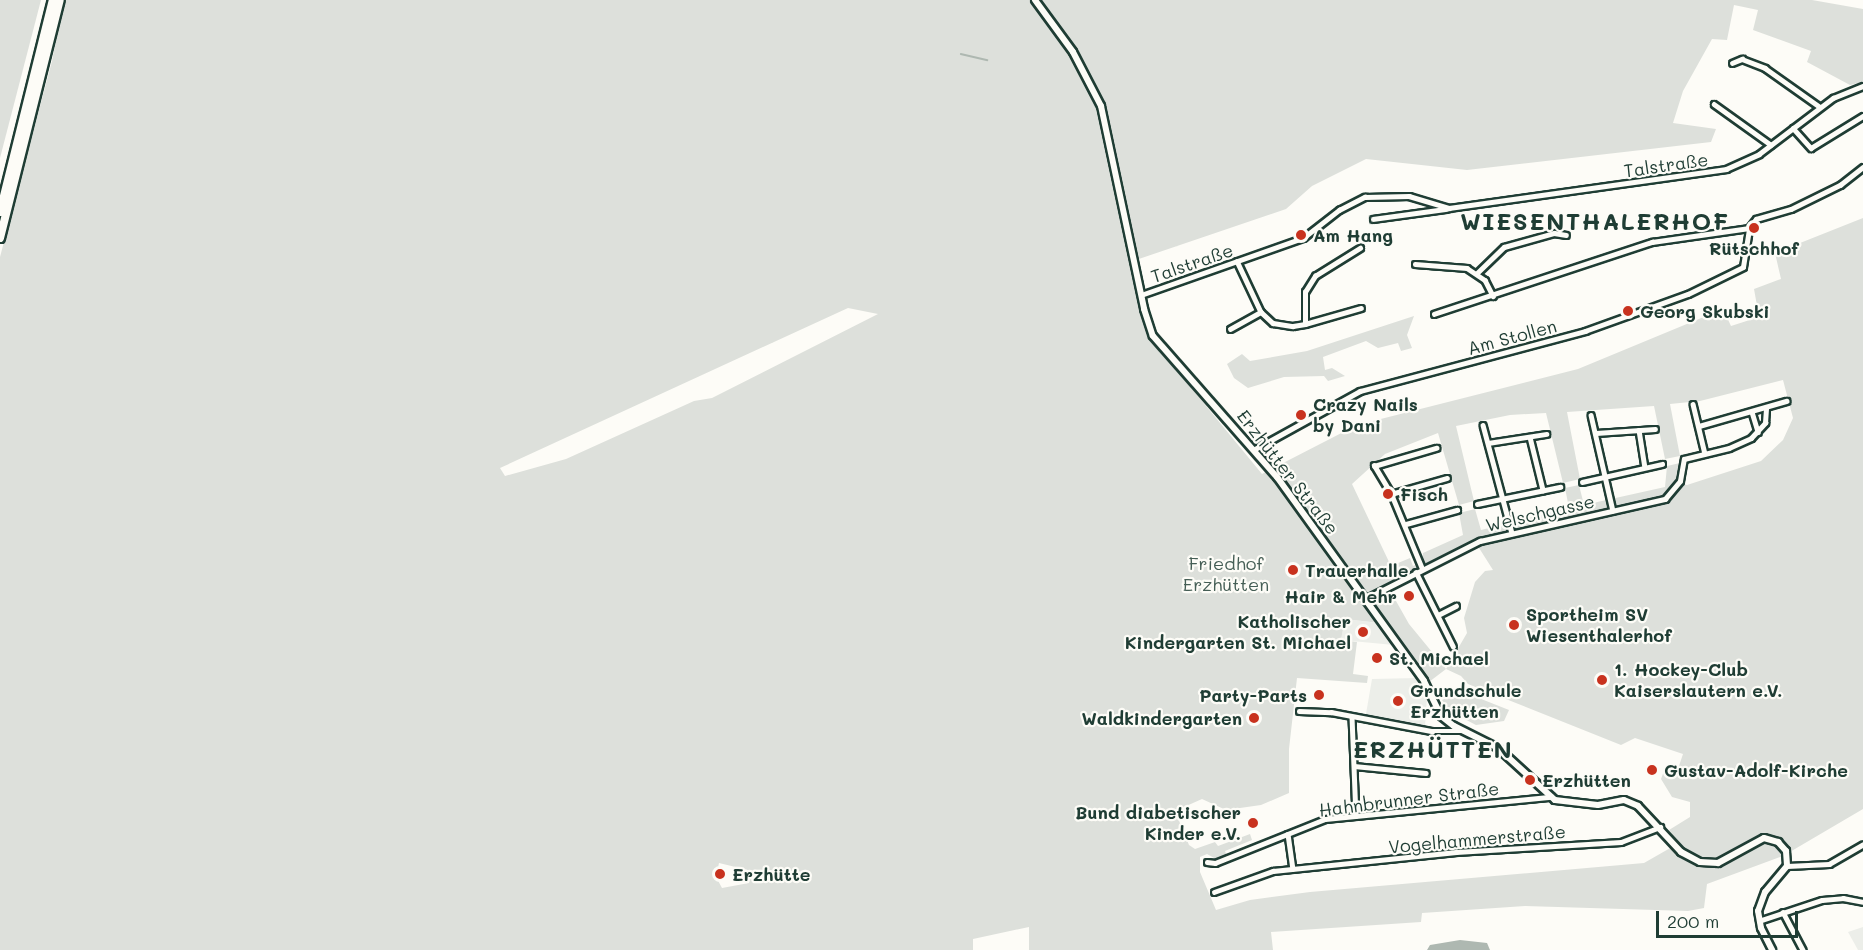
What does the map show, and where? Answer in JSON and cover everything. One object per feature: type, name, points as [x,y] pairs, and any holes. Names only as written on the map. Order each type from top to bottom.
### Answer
[{"type":"highway","points":[[0,212],[53,0]]},
{"type":"highway","points":[[0,238],[60,0]]},
{"type":"street","name":"Erzhütter Straße","points":[[1035,0],[1073,52],[1101,106],[1141,295],[1156,341],[1255,449],[1424,681],[1441,716],[1498,747],[1551,797]]},
{"type":"street","points":[[1732,63],[1742,59],[1765,68],[1820,107]]},
{"type":"street","name":"Talstraße","points":[[1373,219],[1434,213],[1449,208],[1726,169],[1771,145],[1820,107],[1847,90],[1863,86]]},
{"type":"street","points":[[1714,104],[1771,145]]},
{"type":"street","points":[[1792,128],[1811,148],[1863,116]]},
{"type":"street","points":[[1434,314],[1652,242],[1749,228],[1756,219],[1791,209],[1840,185],[1863,167]]},
{"type":"street","name":"Talstraße","points":[[1141,295],[1303,238],[1339,210],[1365,196],[1409,196],[1449,208]]},
{"type":"street","name":"Am Stollen","points":[[1255,449],[1360,392],[1584,331],[1688,294],[1743,267],[1749,228]]},
{"type":"street","points":[[1477,273],[1510,244],[1554,233],[1566,235]]},
{"type":"street","points":[[1305,324],[1309,283],[1360,248]]},
{"type":"street","points":[[1237,261],[1261,312],[1283,326],[1305,324],[1361,308]]},
{"type":"street","points":[[1415,264],[1457,266],[1477,273],[1493,296]]},
{"type":"street","points":[[1230,329],[1261,312]]},
{"type":"street","points":[[1699,426],[1786,401]]},
{"type":"street","points":[[1693,404],[1705,454]]},
{"type":"street","points":[[1758,432],[1765,423],[1766,408]]},
{"type":"street","points":[[1752,412],[1758,432]]},
{"type":"street","points":[[1591,415],[1613,511]]},
{"type":"street","points":[[1483,425],[1512,533]]},
{"type":"street","points":[[1596,433],[1655,429]]},
{"type":"street","points":[[1639,430],[1645,467]]},
{"type":"street","name":"Welschgasse","points":[[1365,599],[1480,541],[1665,499],[1680,481],[1684,459],[1742,443],[1758,432]]},
{"type":"street","points":[[1488,443],[1546,434]]},
{"type":"street","points":[[1530,437],[1543,490]]},
{"type":"street","points":[[1422,569],[1406,524],[1374,466],[1436,448]]},
{"type":"street","points":[[1582,482],[1662,464]]},
{"type":"street","points":[[1391,494],[1447,478]]},
{"type":"street","points":[[1477,504],[1560,487]]},
{"type":"street","points":[[1406,524],[1457,510]]},
{"type":"street","points":[[1416,572],[1453,646]]},
{"type":"street","points":[[1438,615],[1456,606]]},
{"type":"street","points":[[1299,711],[1352,717],[1439,732],[1466,731]]},
{"type":"street","points":[[1352,717],[1356,816]]},
{"type":"street","points":[[1354,766],[1426,772]]},
{"type":"street","points":[[1551,797],[1589,804],[1624,800],[1638,806],[1681,852],[1708,863],[1726,860],[1756,841],[1772,839],[1783,846],[1787,866]]},
{"type":"street","name":"Hahnbrunner Straße","points":[[1207,862],[1215,862],[1325,819],[1551,797]]},
{"type":"street","name":"Vogelhammerstraße","points":[[1214,892],[1262,873],[1456,852],[1621,842],[1660,827]]},
{"type":"street","points":[[1288,834],[1293,869]]},
{"type":"street","points":[[1772,950],[1759,921],[1763,896],[1787,866],[1829,864],[1863,844]]},
{"type":"street","points":[[1759,921],[1834,898],[1863,902]]},
{"type":"street","points":[[1783,912],[1803,950]]},
{"type":"shaded area","name":"Katholischer Kindergarten St. Michael","points":[[1345,619],[1378,623],[1394,645],[1341,640]]},
{"type":"shaded area","name":"Grundschule Erzhütten","points":[[1417,678],[1427,698],[1425,726],[1366,714],[1372,679]]},
{"type":"shaded area","points":[[1863,927],[1863,950],[1858,950],[1848,932]]},
{"type":"shaded area","points":[[1460,940],[1487,943],[1490,950],[1427,950],[1430,945]]},
{"type":"green space","points":[[0,0],[41,0],[0,158]]},
{"type":"green space","name":"Friedhof Erzhütten","points":[[64,0],[1812,0],[1863,9],[1863,82],[1850,85],[1807,62],[1811,51],[1753,30],[1758,10],[1734,5],[1727,40],[1712,39],[1683,91],[1673,123],[1716,129],[1711,142],[1467,170],[1366,159],[1312,186],[1286,209],[1130,262],[1138,305],[1151,339],[1262,474],[1357,425],[1578,369],[1723,309],[1731,326],[1759,317],[1754,289],[1781,279],[1775,253],[1863,218],[1863,809],[1783,856],[1707,884],[1704,908],[1688,911],[1525,906],[1422,913],[1421,922],[1271,932],[1273,950],[1029,950],[1029,927],[973,939],[973,950],[0,950],[0,257],[52,61]],"holes":[[[848,308],[878,314],[712,398],[694,401],[566,459],[505,476],[500,468]],[[1783,380],[1793,418],[1783,440],[1761,461],[1687,485],[1676,483],[1680,463],[1667,466],[1665,487],[1584,505],[1579,485],[1565,488],[1569,508],[1481,530],[1475,509],[1459,513],[1463,535],[1423,553],[1423,565],[1474,540],[1493,570],[1485,571],[1475,582],[1464,618],[1467,633],[1446,669],[1409,624],[1387,585],[1419,568],[1418,564],[1413,566],[1410,558],[1391,566],[1352,484],[1385,454],[1438,433],[1459,505],[1474,501],[1456,426],[1510,415],[1546,413],[1563,483],[1580,479],[1567,412],[1654,406],[1665,459],[1680,456],[1670,404],[1700,401]],[[1345,619],[1388,624],[1429,682],[1446,669],[1461,676],[1468,684],[1621,745],[1635,738],[1683,754],[1676,775],[1664,771],[1661,779],[1672,797],[1690,802],[1690,817],[1669,830],[1679,843],[1644,863],[1310,892],[1250,900],[1216,910],[1200,872],[1200,857],[1207,854],[1216,859],[1227,856],[1225,851],[1252,840],[1250,834],[1218,846],[1215,842],[1195,849],[1189,845],[1175,811],[1202,799],[1226,810],[1261,805],[1289,793],[1289,749],[1297,678],[1367,683],[1368,676],[1353,674],[1357,642],[1341,640]],[[719,863],[752,871],[749,883],[722,888],[716,877]]]},
{"type":"green space","points":[[1414,316],[1407,335],[1412,348],[1401,351],[1398,343],[1378,348],[1366,341],[1323,357],[1325,370],[1332,368],[1345,376],[1328,381],[1324,376],[1284,377],[1248,388],[1234,378],[1227,364],[1242,354],[1250,361],[1307,351]]},
{"type":"green space","points":[[1268,444],[1277,451],[1275,467],[1262,451]]},
{"type":"green space","points":[[1461,691],[1509,710],[1504,721],[1476,725],[1451,712],[1442,700]]},
{"type":"waterway","points":[[961,54],[987,60]]},
{"type":"place","name":"Rütschhof","points":[[1754,228]]},
{"type":"place","name":"Am Hang","points":[[1301,235]]},
{"type":"place","name":"Georg Skubski","points":[[1628,311]]},
{"type":"place","name":"Crazy Nails by Dani","points":[[1301,415]]},
{"type":"place","name":"Fisch","points":[[1388,494]]},
{"type":"place","name":"Trauerhalle","points":[[1293,570]]},
{"type":"place","name":"Hair & Mehr","points":[[1409,596]]},
{"type":"place","name":"Sportheim SV Wiesenthalerhof","points":[[1514,625]]},
{"type":"place","name":"Katholischer Kindergarten St. Michael","points":[[1363,632]]},
{"type":"place","name":"St. Michael","points":[[1377,658]]},
{"type":"place","name":"1. Hockey-Club Kaiserslautern e.V.","points":[[1602,680]]},
{"type":"place","name":"Party-Parts","points":[[1319,695]]},
{"type":"place","name":"Grundschule Erzhütten","points":[[1398,701]]},
{"type":"place","name":"Waldkindergarten","points":[[1254,718]]},
{"type":"place","name":"Gustav-Adolf-Kirche","points":[[1652,770]]},
{"type":"place","name":"Erzhütten","points":[[1530,780]]},
{"type":"place","name":"Bund diabetischer Kinder e.V.","points":[[1253,823]]},
{"type":"place","name":"Erzhütte","points":[[720,874]]},
{"type":"district","name":"WIESENTHALERHOF","points":[[1595,221]]},
{"type":"district","name":"ERZHÜTTEN","points":[[1433,749]]}]
